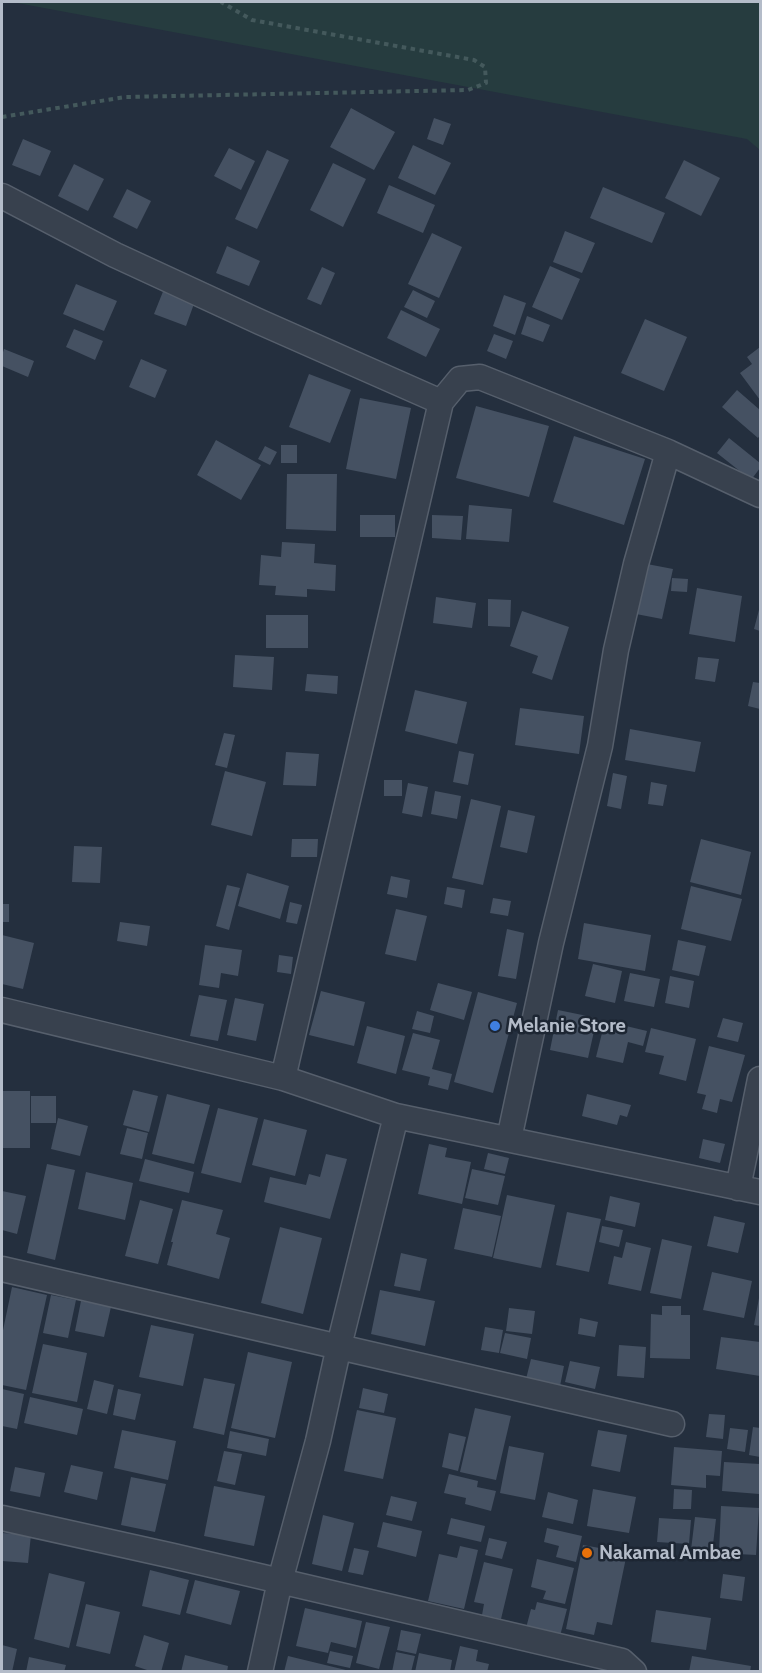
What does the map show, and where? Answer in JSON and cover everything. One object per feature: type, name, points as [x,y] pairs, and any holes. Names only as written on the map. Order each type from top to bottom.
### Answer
[{"type":"street","points":[[2,196],[115,255],[441,402]]},
{"type":"street","points":[[283,1078],[441,402],[460,379],[480,377],[668,452],[760,495]]},
{"type":"street","points":[[509,1139],[551,943],[600,746],[616,650],[628,596],[668,452]]},
{"type":"street","points":[[2,1010],[283,1078],[396,1116],[749,1190],[760,1079]]},
{"type":"street","points":[[260,1671],[280,1581],[318,1441],[396,1116]]},
{"type":"street","points":[[2,1269],[672,1424]]},
{"type":"street","points":[[2,1518],[622,1661],[634,1671]]},
{"type":"path","points":[[2,117],[125,97],[468,90],[486,83],[484,67],[474,60],[252,20],[221,2]]},
{"type":"green space","points":[[12,2],[760,2],[760,150],[747,139]]},
{"type":"building","points":[[351,108],[395,132],[374,170],[330,147]]},
{"type":"building","points":[[434,118],[451,124],[443,145],[427,139]]},
{"type":"building","points":[[23,139],[51,151],[40,176],[12,165]]},
{"type":"building","points":[[413,145],[451,163],[435,195],[398,178]]},
{"type":"building","points":[[229,148],[255,161],[241,190],[214,176]]},
{"type":"building","points":[[267,150],[289,160],[257,229],[235,219]]},
{"type":"building","points":[[684,160],[720,178],[701,216],[665,198]]},
{"type":"building","points":[[333,163],[366,179],[343,227],[310,210]]},
{"type":"building","points":[[74,164],[104,179],[88,211],[58,196]]},
{"type":"building","points":[[389,185],[435,205],[423,233],[377,213]]},
{"type":"building","points":[[603,187],[665,213],[652,243],[590,218]]},
{"type":"building","points":[[127,189],[151,201],[137,229],[113,217]]},
{"type":"building","points":[[565,231],[595,243],[582,273],[553,262]]},
{"type":"building","points":[[432,233],[462,247],[439,298],[408,284]]},
{"type":"building","points":[[227,246],[260,261],[249,286],[216,273]]},
{"type":"building","points":[[550,266],[580,279],[562,320],[532,307]]},
{"type":"building","points":[[322,267],[335,273],[321,305],[307,299]]},
{"type":"building","points":[[76,284],[117,301],[104,331],[63,314]]},
{"type":"building","points":[[164,289],[195,301],[186,326],[154,314]]},
{"type":"building","points":[[413,290],[435,301],[427,318],[404,307]]},
{"type":"building","points":[[504,295],[526,303],[515,335],[493,326]]},
{"type":"building","points":[[401,310],[440,329],[426,357],[387,338]]},
{"type":"building","points":[[527,316],[550,325],[543,342],[521,334]]},
{"type":"building","points":[[645,319],[687,337],[664,391],[621,373]]},
{"type":"building","points":[[74,329],[103,341],[95,360],[66,347]]},
{"type":"building","points":[[494,334],[513,341],[506,359],[487,351]]},
{"type":"building","points":[[760,347],[760,400],[740,373],[752,364],[747,357]]},
{"type":"building","points":[[4,349],[34,361],[28,377],[2,366]]},
{"type":"building","points":[[141,359],[167,370],[155,398],[129,387]]},
{"type":"building","points":[[309,374],[351,390],[330,443],[289,427]]},
{"type":"building","points":[[737,390],[760,410],[758,438],[722,407]]},
{"type":"building","points":[[360,398],[411,408],[396,479],[346,469]]},
{"type":"building","points":[[476,406],[549,426],[529,497],[456,478]]},
{"type":"building","points":[[574,436],[645,459],[624,525],[553,502]]},
{"type":"building","points":[[729,438],[760,463],[760,468],[751,480],[717,453]]},
{"type":"building","points":[[216,440],[261,465],[241,500],[197,475]]},
{"type":"building","points":[[281,445],[297,445],[297,463],[281,463]]},
{"type":"building","points":[[265,446],[277,452],[270,465],[258,459]]},
{"type":"building","points":[[287,474],[337,474],[336,531],[286,529]]},
{"type":"building","points":[[469,505],[512,509],[509,542],[466,539]]},
{"type":"building","points":[[360,515],[395,515],[395,537],[360,537]]},
{"type":"building","points":[[432,515],[463,516],[461,540],[432,538]]},
{"type":"building","points":[[282,542],[315,544],[314,563],[336,565],[335,591],[307,589],[307,597],[275,595],[276,586],[259,585],[261,555],[281,557]]},
{"type":"building","points":[[647,564],[673,569],[662,619],[636,614]]},
{"type":"building","points":[[672,578],[688,579],[687,592],[671,591]]},
{"type":"building","points":[[697,588],[742,596],[735,642],[689,634]]},
{"type":"building","points":[[436,597],[476,603],[472,628],[433,623]]},
{"type":"building","points":[[488,599],[511,600],[510,627],[488,626]]},
{"type":"building","points":[[760,606],[760,631],[754,629]]},
{"type":"building","points":[[522,611],[569,627],[552,680],[532,673],[538,656],[510,646]]},
{"type":"building","points":[[266,615],[308,615],[308,648],[266,648]]},
{"type":"building","points":[[235,655],[274,657],[272,690],[233,687]]},
{"type":"building","points":[[698,657],[719,659],[715,682],[695,679]]},
{"type":"building","points":[[307,674],[338,676],[337,694],[305,691]]},
{"type":"building","points":[[753,682],[760,683],[760,709],[748,706]]},
{"type":"building","points":[[415,690],[467,702],[457,744],[405,731]]},
{"type":"building","points":[[520,708],[584,716],[579,754],[515,745]]},
{"type":"building","points":[[630,729],[701,742],[695,772],[625,760]]},
{"type":"building","points":[[224,733],[235,735],[227,768],[215,765]]},
{"type":"building","points":[[459,751],[474,754],[468,785],[453,782]]},
{"type":"building","points":[[286,752],[319,754],[316,786],[283,785]]},
{"type":"building","points":[[225,771],[266,782],[252,836],[211,825]]},
{"type":"building","points":[[613,773],[627,776],[621,809],[607,806]]},
{"type":"building","points":[[384,780],[402,780],[402,796],[384,796]]},
{"type":"building","points":[[651,782],[667,785],[663,806],[648,804]]},
{"type":"building","points":[[408,783],[428,787],[422,817],[402,813]]},
{"type":"building","points":[[435,791],[461,796],[457,819],[431,814]]},
{"type":"building","points":[[471,799],[501,806],[483,885],[452,878]]},
{"type":"building","points":[[508,810],[535,816],[527,853],[500,847]]},
{"type":"building","points":[[292,839],[318,839],[317,857],[291,857]]},
{"type":"building","points":[[701,839],[751,852],[741,895],[690,882]]},
{"type":"building","points":[[74,846],[102,847],[100,883],[72,882]]},
{"type":"building","points":[[247,873],[289,886],[280,919],[238,906]]},
{"type":"building","points":[[391,876],[410,880],[407,898],[387,894]]},
{"type":"building","points":[[227,885],[240,888],[229,930],[216,926]]},
{"type":"building","points":[[691,886],[742,899],[731,941],[681,929]]},
{"type":"building","points":[[447,887],[465,890],[462,908],[444,904]]},
{"type":"building","points":[[493,898],[511,901],[508,916],[490,913]]},
{"type":"building","points":[[290,902],[302,905],[297,924],[286,922]]},
{"type":"building","points":[[2,904],[9,904],[9,922],[2,922]]},
{"type":"building","points":[[396,909],[427,916],[416,961],[385,954]]},
{"type":"building","points":[[120,922],[150,926],[147,946],[117,941]]},
{"type":"building","points":[[584,923],[651,935],[645,971],[578,959]]},
{"type":"building","points":[[507,929],[524,933],[516,979],[498,976]]},
{"type":"building","points":[[2,935],[34,943],[23,989],[2,984]]},
{"type":"building","points":[[678,940],[706,946],[699,976],[672,970]]},
{"type":"building","points":[[205,945],[242,950],[238,976],[221,973],[219,988],[199,985]]},
{"type":"building","points":[[279,955],[293,957],[291,974],[277,972]]},
{"type":"building","points":[[593,964],[622,971],[615,1003],[585,996]]},
{"type":"building","points":[[630,973],[660,979],[654,1007],[624,1001]]},
{"type":"building","points":[[670,976],[694,981],[689,1008],[665,1003]]},
{"type":"building","points":[[438,983],[472,992],[464,1020],[430,1010]]},
{"type":"building","points":[[321,991],[365,1002],[354,1046],[309,1035]]},
{"type":"building","points":[[478,992],[517,1003],[493,1093],[454,1082]]},
{"type":"building","points":[[199,995],[227,1000],[218,1041],[190,1036]]},
{"type":"building","points":[[235,998],[264,1004],[256,1041],[227,1035]]},
{"type":"building","points":[[558,1010],[597,1018],[588,1058],[550,1050]]},
{"type":"building","points":[[417,1011],[434,1016],[430,1033],[412,1029]]},
{"type":"building","points":[[723,1018],[743,1023],[738,1042],[717,1037]]},
{"type":"building","points":[[605,1021],[647,1031],[643,1046],[628,1042],[623,1063],[596,1057]]},
{"type":"building","points":[[367,1026],[405,1036],[396,1074],[357,1063]]},
{"type":"building","points":[[651,1028],[696,1039],[686,1081],[659,1074],[664,1056],[645,1052]]},
{"type":"building","points":[[413,1033],[440,1040],[432,1069],[452,1074],[448,1090],[428,1085],[430,1077],[402,1070]]},
{"type":"building","points":[[709,1046],[745,1055],[732,1102],[720,1099],[717,1113],[702,1109],[706,1095],[697,1093]]},
{"type":"building","points":[[133,1090],[158,1096],[149,1132],[123,1125]]},
{"type":"building","points":[[2,1091],[30,1091],[30,1148],[2,1148]]},
{"type":"building","points":[[167,1094],[210,1105],[194,1164],[152,1154]]},
{"type":"building","points":[[587,1094],[631,1105],[627,1117],[620,1115],[617,1125],[582,1116]]},
{"type":"building","points":[[31,1096],[56,1096],[56,1123],[31,1123]]},
{"type":"building","points":[[218,1108],[258,1118],[241,1183],[201,1173]]},
{"type":"building","points":[[58,1118],[88,1126],[80,1156],[51,1149]]},
{"type":"building","points":[[264,1119],[307,1130],[295,1176],[252,1165]]},
{"type":"building","points":[[127,1128],[148,1133],[142,1159],[120,1154]]},
{"type":"building","points":[[703,1139],[725,1144],[720,1163],[699,1158]]},
{"type":"building","points":[[429,1144],[447,1148],[445,1157],[471,1162],[462,1204],[418,1194]]},
{"type":"building","points":[[488,1153],[509,1158],[505,1174],[484,1169]]},
{"type":"building","points":[[326,1154],[347,1159],[330,1219],[264,1202],[270,1177],[306,1185],[309,1174],[320,1177]]},
{"type":"building","points":[[145,1159],[194,1172],[189,1193],[139,1181]]},
{"type":"building","points":[[47,1164],[75,1170],[55,1260],[27,1253]]},
{"type":"building","points":[[472,1169],[505,1176],[498,1205],[465,1198]]},
{"type":"building","points":[[86,1172],[133,1183],[125,1220],[78,1209]]},
{"type":"building","points":[[2,1191],[26,1196],[17,1234],[2,1230]]},
{"type":"building","points":[[507,1195],[555,1205],[541,1268],[493,1258]]},
{"type":"building","points":[[610,1196],[640,1203],[635,1227],[605,1220]]},
{"type":"building","points":[[140,1200],[173,1209],[158,1264],[125,1256]]},
{"type":"building","points":[[182,1200],[223,1210],[216,1234],[230,1238],[219,1279],[167,1265]]},
{"type":"building","points":[[463,1208],[501,1216],[492,1257],[454,1249]]},
{"type":"building","points":[[567,1212],[601,1219],[589,1272],[556,1265]]},
{"type":"building","points":[[714,1216],[745,1223],[738,1253],[707,1246]]},
{"type":"building","points":[[602,1226],[623,1230],[619,1247],[599,1242]]},
{"type":"building","points":[[280,1227],[322,1238],[303,1314],[261,1303]]},
{"type":"building","points":[[662,1239],[692,1246],[681,1299],[650,1293]]},
{"type":"building","points":[[626,1242],[651,1248],[641,1291],[608,1284],[614,1256],[622,1258]]},
{"type":"building","points":[[401,1253],[427,1259],[420,1291],[394,1286]]},
{"type":"building","points":[[712,1272],[752,1281],[744,1318],[703,1310]]},
{"type":"building","points":[[12,1287],[47,1295],[26,1390],[2,1385],[2,1335]]},
{"type":"building","points":[[380,1290],[435,1301],[425,1346],[371,1334]]},
{"type":"building","points":[[51,1295],[76,1300],[68,1338],[43,1333]]},
{"type":"building","points":[[760,1298],[760,1326],[754,1325]]},
{"type":"building","points":[[81,1301],[111,1307],[104,1337],[75,1331]]},
{"type":"building","points":[[662,1306],[681,1306],[681,1315],[690,1315],[690,1359],[650,1358],[651,1314],[662,1315]]},
{"type":"building","points":[[509,1308],[535,1311],[532,1334],[506,1331]]},
{"type":"building","points":[[580,1318],[598,1322],[595,1337],[578,1334]]},
{"type":"building","points":[[151,1325],[194,1334],[183,1386],[139,1377]]},
{"type":"building","points":[[485,1327],[503,1330],[499,1353],[481,1350]]},
{"type":"building","points":[[505,1333],[531,1338],[527,1359],[500,1353]]},
{"type":"building","points":[[721,1337],[760,1342],[760,1376],[716,1369]]},
{"type":"building","points":[[43,1344],[87,1353],[77,1402],[32,1393]]},
{"type":"building","points":[[619,1345],[646,1347],[644,1378],[617,1376]]},
{"type":"building","points":[[248,1352],[292,1362],[275,1438],[231,1428]]},
{"type":"building","points":[[531,1359],[564,1366],[560,1386],[526,1379]]},
{"type":"building","points":[[570,1361],[600,1367],[595,1389],[565,1382]]},
{"type":"building","points":[[204,1378],[235,1384],[224,1435],[193,1428]]},
{"type":"building","points":[[94,1380],[114,1385],[107,1414],[87,1409]]},
{"type":"building","points":[[363,1388],[388,1394],[384,1413],[359,1408]]},
{"type":"building","points":[[2,1389],[24,1394],[17,1429],[2,1426]]},
{"type":"building","points":[[118,1389],[141,1394],[135,1420],[113,1415]]},
{"type":"building","points":[[30,1397],[83,1409],[77,1435],[24,1423]]},
{"type":"building","points":[[475,1408],[511,1416],[496,1480],[460,1472]]},
{"type":"building","points":[[357,1410],[396,1418],[383,1479],[344,1471]]},
{"type":"building","points":[[709,1414],[725,1415],[723,1439],[706,1437]]},
{"type":"building","points":[[753,1427],[760,1428],[760,1457],[749,1455]]},
{"type":"building","points":[[730,1428],[748,1430],[745,1452],[727,1449]]},
{"type":"building","points":[[122,1430],[176,1441],[168,1480],[114,1468]]},
{"type":"building","points":[[598,1430],[627,1435],[620,1472],[591,1466]]},
{"type":"building","points":[[230,1431],[269,1439],[266,1456],[227,1448]]},
{"type":"building","points":[[449,1433],[466,1437],[458,1471],[442,1467]]},
{"type":"building","points":[[509,1446],[544,1453],[535,1500],[500,1493]]},
{"type":"building","points":[[674,1447],[722,1451],[720,1476],[706,1475],[706,1488],[671,1485]]},
{"type":"building","points":[[224,1451],[242,1454],[235,1485],[217,1481]]},
{"type":"building","points":[[724,1462],[760,1464],[759,1494],[722,1491]]},
{"type":"building","points":[[71,1465],[103,1472],[97,1500],[64,1492]]},
{"type":"building","points":[[15,1467],[45,1473],[40,1497],[10,1491]]},
{"type":"building","points":[[449,1474],[478,1481],[477,1487],[496,1491],[491,1511],[465,1504],[466,1498],[444,1493]]},
{"type":"building","points":[[131,1477],[166,1484],[155,1532],[121,1525]]},
{"type":"building","points":[[214,1486],[265,1496],[254,1546],[204,1536]]},
{"type":"building","points":[[593,1489],[636,1497],[629,1533],[587,1526]]},
{"type":"building","points":[[674,1489],[692,1490],[691,1509],[673,1509]]},
{"type":"building","points":[[548,1492],[578,1500],[573,1524],[542,1517]]},
{"type":"building","points":[[391,1496],[417,1502],[412,1521],[386,1515]]},
{"type":"building","points":[[721,1506],[759,1508],[756,1555],[719,1553]]},
{"type":"building","points":[[323,1515],[354,1523],[342,1571],[312,1564]]},
{"type":"building","points":[[695,1517],[716,1519],[712,1553],[691,1550]]},
{"type":"building","points":[[451,1518],[485,1526],[481,1542],[447,1534]]},
{"type":"building","points":[[659,1518],[691,1520],[689,1544],[657,1542]]},
{"type":"building","points":[[383,1522],[422,1531],[416,1557],[377,1547]]},
{"type":"building","points":[[547,1528],[582,1536],[576,1562],[556,1557],[559,1546],[544,1542]]},
{"type":"building","points":[[2,1533],[31,1535],[28,1563],[2,1561]]},
{"type":"building","points":[[489,1538],[507,1542],[502,1559],[485,1555]]},
{"type":"building","points":[[583,1545],[627,1553],[612,1625],[597,1622],[594,1635],[566,1629]]},
{"type":"building","points":[[460,1546],[478,1550],[464,1609],[428,1601],[439,1554],[457,1558]]},
{"type":"building","points":[[354,1548],[369,1551],[363,1575],[348,1572]]},
{"type":"building","points":[[537,1559],[574,1568],[565,1604],[543,1599],[546,1591],[531,1587]]},
{"type":"building","points":[[484,1562],[513,1569],[501,1619],[482,1615],[484,1604],[474,1602]]},
{"type":"building","points":[[150,1570],[189,1580],[180,1615],[142,1606]]},
{"type":"building","points":[[49,1573],[85,1582],[69,1648],[34,1639]]},
{"type":"building","points":[[723,1574],[745,1577],[742,1601],[720,1598]]},
{"type":"building","points":[[195,1580],[240,1591],[231,1625],[186,1613]]},
{"type":"building","points":[[537,1602],[567,1609],[560,1636],[526,1628],[531,1609],[535,1610]]},
{"type":"building","points":[[86,1604],[120,1612],[110,1654],[76,1646]]},
{"type":"building","points":[[305,1608],[362,1621],[356,1648],[331,1642],[328,1653],[296,1646]]},
{"type":"building","points":[[656,1610],[711,1618],[706,1650],[651,1642]]},
{"type":"building","points":[[366,1622],[390,1627],[379,1669],[356,1663]]},
{"type":"building","points":[[401,1630],[421,1634],[416,1654],[397,1650]]},
{"type":"building","points":[[144,1635],[169,1643],[161,1672],[135,1666]]},
{"type":"building","points":[[2,1645],[17,1649],[12,1672],[2,1672]]},
{"type":"building","points":[[460,1646],[478,1650],[476,1661],[489,1664],[487,1672],[454,1672]]},
{"type":"building","points":[[330,1651],[353,1656],[350,1668],[327,1663]]},
{"type":"building","points":[[396,1652],[415,1656],[411,1672],[392,1672]]},
{"type":"building","points":[[419,1653],[452,1660],[450,1672],[415,1672]]},
{"type":"building","points":[[185,1655],[228,1666],[227,1672],[181,1672]]},
{"type":"building","points":[[288,1656],[350,1671],[350,1672],[284,1672]]},
{"type":"building","points":[[692,1656],[751,1666],[750,1672],[689,1672]]},
{"type":"building","points":[[29,1657],[66,1665],[64,1672],[26,1672]]},
{"type":"place","name":"Melanie Store","points":[[495,1026]]},
{"type":"place","name":"Nakamal Ambae","points":[[587,1553]]}]
